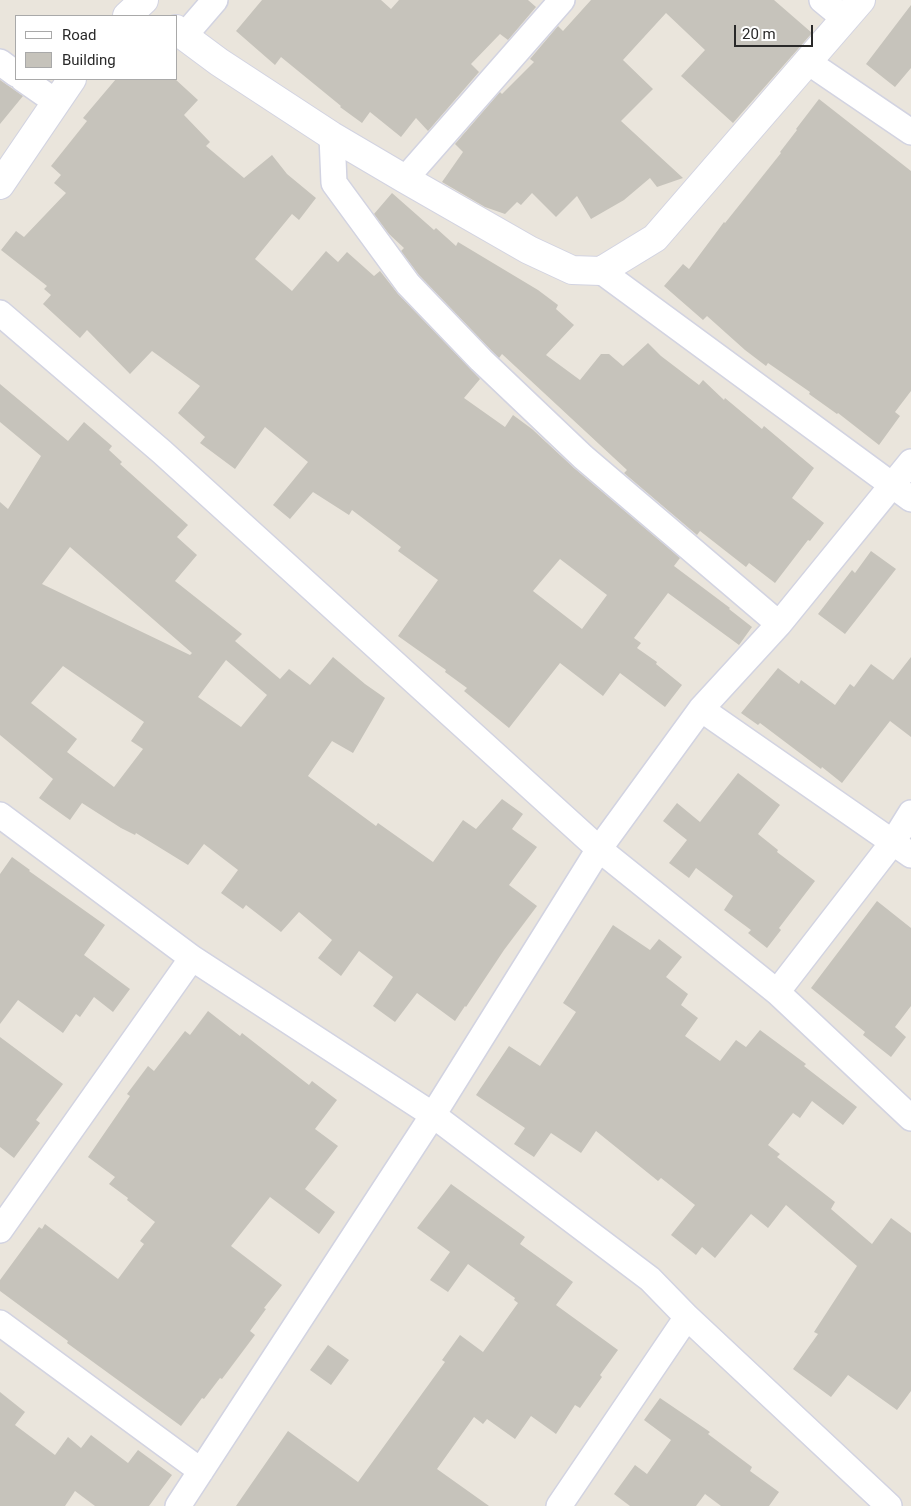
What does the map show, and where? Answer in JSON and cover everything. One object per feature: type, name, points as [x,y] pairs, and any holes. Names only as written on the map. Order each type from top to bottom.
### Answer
[{"type":"street","points":[[128,15],[144,0]]},
{"type":"street","points":[[149,0],[163,15]]},
{"type":"street","points":[[216,0],[180,33],[332,136],[529,250],[572,270],[601,271],[655,238],[853,10],[822,0]]},
{"type":"street","points":[[404,179],[562,0]]},
{"type":"street","points":[[0,62],[15,73]]},
{"type":"street","points":[[808,62],[911,132]]},
{"type":"street","points":[[24,80],[56,102]]},
{"type":"street","points":[[0,185],[71,80]]},
{"type":"street","points":[[332,136],[334,184],[408,284],[481,360],[583,457],[779,624]]},
{"type":"street","points":[[601,271],[902,493]]},
{"type":"street","points":[[0,313],[162,452],[599,849],[778,992],[911,1118]]},
{"type":"street","points":[[178,1506],[433,1115],[599,849],[701,709],[902,493],[911,462]]},
{"type":"street","points":[[701,709],[902,849]]},
{"type":"street","points":[[778,992],[902,849],[911,813]]},
{"type":"street","points":[[0,815],[192,958],[433,1115],[650,1279],[687,1317],[889,1506]]},
{"type":"street","points":[[0,1230],[192,958]]},
{"type":"street","points":[[559,1506],[687,1317]]},
{"type":"street","points":[[0,1323],[201,1472]]},
{"type":"building","points":[[262,0],[381,0],[391,9],[399,0],[528,0],[536,7],[508,40],[500,34],[471,64],[479,72],[428,131],[416,118],[401,137],[370,112],[362,123],[281,57],[275,65],[236,31]]},
{"type":"building","points":[[591,0],[774,0],[812,33],[733,123],[681,76],[705,50],[666,13],[623,60],[653,89],[621,121],[683,178],[657,187],[650,178],[624,200],[591,219],[577,196],[556,217],[532,193],[521,205],[517,202],[505,214],[485,207],[442,182],[463,152],[455,144],[500,92],[502,94],[534,62],[530,59],[558,26],[563,31]]},
{"type":"building","points":[[911,5],[911,68],[895,87],[866,64]]},
{"type":"building","points":[[0,80],[23,96],[0,124]]},
{"type":"building","points":[[115,80],[176,80],[198,100],[184,115],[210,142],[206,146],[244,178],[272,155],[287,174],[316,198],[299,220],[292,214],[255,259],[292,291],[326,251],[338,262],[347,252],[374,276],[380,271],[398,294],[480,379],[464,398],[505,427],[513,415],[532,429],[574,468],[680,558],[674,566],[752,627],[739,645],[668,593],[634,638],[641,643],[637,648],[657,662],[656,664],[682,685],[665,707],[620,673],[603,696],[560,663],[509,728],[464,691],[467,688],[445,672],[446,670],[398,636],[438,580],[398,551],[401,547],[352,510],[349,515],[313,492],[290,519],[273,505],[308,462],[265,427],[235,469],[200,443],[205,437],[178,413],[200,386],[152,351],[130,374],[87,330],[80,338],[43,304],[51,295],[44,289],[47,286],[1,250],[16,231],[24,237],[66,193],[54,183],[61,175],[51,166],[87,121],[83,118]],"holes":[[[560,559],[607,595],[582,629],[533,591]]]},
{"type":"building","points":[[819,99],[911,171],[911,391],[895,412],[900,416],[879,445],[838,413],[809,394],[810,392],[768,363],[766,366],[707,316],[703,320],[664,286],[683,264],[689,269],[724,222],[781,153],[796,129]]},
{"type":"building","points":[[392,193],[434,230],[436,228],[456,246],[458,242],[538,290],[558,305],[556,309],[574,325],[546,355],[580,380],[601,354],[609,354],[623,366],[648,343],[661,356],[699,385],[703,380],[724,400],[725,398],[762,429],[764,426],[814,468],[792,498],[824,523],[810,541],[808,540],[775,583],[749,563],[746,567],[700,531],[697,535],[624,473],[627,470],[502,354],[499,358],[491,350],[419,275],[401,251],[404,248],[389,234],[374,214]]},
{"type":"building","points":[[0,384],[68,441],[84,422],[112,446],[109,450],[122,462],[120,464],[188,525],[177,537],[197,555],[175,581],[242,634],[235,641],[280,679],[289,669],[310,685],[333,657],[385,698],[353,753],[332,741],[308,776],[376,826],[378,823],[433,862],[463,820],[476,829],[502,799],[523,814],[512,829],[537,847],[509,885],[537,906],[455,1021],[417,993],[395,1022],[373,1006],[393,977],[359,951],[341,976],[318,958],[332,940],[299,912],[281,932],[246,905],[243,909],[221,893],[238,870],[204,844],[188,865],[136,833],[135,835],[121,828],[82,803],[70,820],[39,798],[53,779],[0,735],[0,502],[8,509],[41,456],[0,422]],"holes":[[[70,547],[192,653],[190,655],[42,584]],[[226,660],[267,695],[241,727],[198,697]],[[63,666],[144,722],[131,741],[143,749],[114,787],[67,752],[77,739],[31,703]]]},
{"type":"building","points":[[871,551],[896,569],[845,634],[818,614],[852,570],[855,573]]},
{"type":"building","points":[[911,657],[911,737],[890,721],[842,783],[760,723],[758,725],[741,713],[778,668],[799,684],[801,680],[835,705],[850,684],[854,687],[871,664],[893,680]]},
{"type":"building","points":[[738,773],[780,805],[758,834],[778,850],[777,852],[815,881],[779,928],[781,930],[767,948],[748,933],[751,930],[724,910],[733,896],[696,868],[689,878],[669,863],[687,840],[663,821],[677,803],[700,822]]},
{"type":"building","points":[[12,857],[105,925],[84,955],[130,989],[113,1012],[94,997],[80,1017],[76,1014],[63,1033],[18,1000],[0,1024],[0,874]]},
{"type":"building","points":[[877,901],[911,928],[911,1006],[895,1027],[906,1037],[891,1057],[863,1035],[865,1032],[811,988]]},
{"type":"building","points":[[613,925],[650,950],[659,939],[682,957],[666,977],[688,994],[681,1005],[698,1018],[685,1036],[720,1061],[736,1040],[746,1047],[760,1030],[806,1064],[804,1066],[857,1107],[843,1125],[812,1101],[800,1118],[793,1113],[768,1145],[780,1154],[777,1157],[835,1202],[831,1209],[872,1244],[891,1218],[911,1233],[911,1391],[897,1410],[848,1375],[831,1397],[793,1369],[818,1334],[814,1332],[857,1266],[786,1205],[768,1228],[751,1214],[715,1258],[702,1247],[696,1255],[671,1235],[695,1205],[661,1178],[658,1181],[596,1131],[581,1153],[551,1133],[534,1157],[514,1144],[525,1128],[476,1095],[509,1046],[540,1066],[576,1012],[563,1003]]},
{"type":"building","points":[[208,1011],[240,1036],[242,1033],[309,1085],[312,1081],[337,1100],[315,1129],[338,1146],[305,1189],[335,1212],[319,1234],[270,1197],[231,1246],[282,1285],[264,1308],[266,1309],[250,1331],[255,1335],[222,1379],[220,1378],[204,1399],[202,1398],[181,1426],[67,1343],[68,1341],[0,1291],[0,1280],[39,1227],[42,1229],[45,1224],[118,1279],[144,1244],[140,1241],[155,1222],[109,1184],[115,1177],[88,1157],[130,1096],[127,1094],[148,1066],[154,1071],[185,1031],[190,1035]]},
{"type":"building","points":[[0,1037],[63,1084],[36,1120],[40,1123],[14,1158],[0,1147]]},
{"type":"building","points":[[451,1184],[525,1237],[520,1244],[573,1282],[556,1305],[618,1350],[600,1375],[602,1377],[580,1408],[575,1405],[556,1434],[531,1416],[515,1439],[487,1419],[483,1424],[474,1417],[437,1469],[489,1506],[236,1506],[288,1431],[358,1482],[445,1362],[442,1360],[460,1335],[483,1352],[518,1303],[514,1300],[515,1298],[468,1264],[448,1292],[430,1280],[450,1252],[417,1228]]},
{"type":"building","points":[[328,1345],[349,1360],[331,1385],[310,1370]]},
{"type":"building","points":[[0,1392],[25,1412],[15,1425],[55,1455],[68,1437],[81,1448],[91,1435],[128,1463],[138,1450],[172,1475],[149,1506],[95,1506],[75,1491],[65,1506],[0,1506]]},
{"type":"building","points":[[660,1398],[710,1432],[708,1434],[752,1467],[750,1471],[779,1492],[769,1506],[721,1506],[705,1494],[696,1506],[630,1506],[614,1494],[635,1465],[647,1474],[671,1440],[644,1420]]}]
